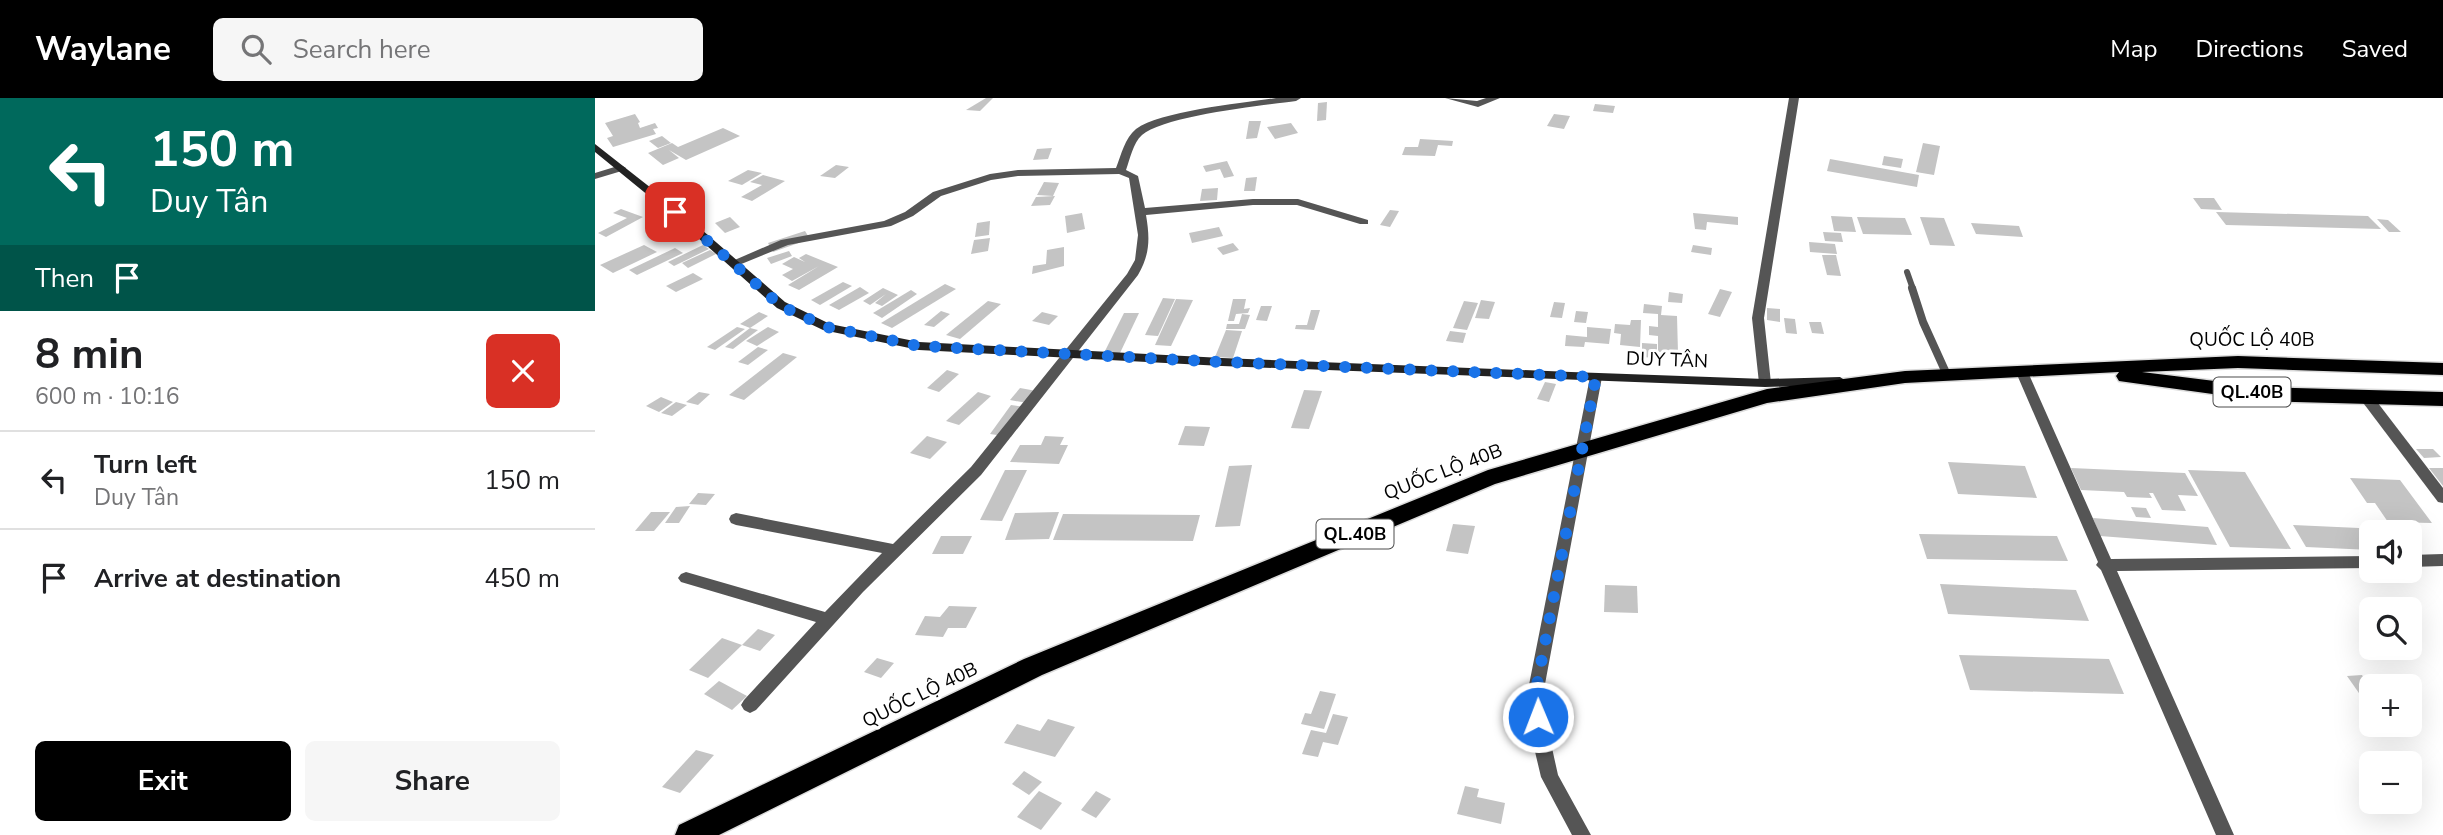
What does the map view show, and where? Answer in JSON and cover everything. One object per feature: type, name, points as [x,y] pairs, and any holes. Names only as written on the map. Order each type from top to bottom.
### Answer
[{"type":"highway","name":"QUỐC LỘ 40B","points":[[689,835],[1033,667],[1488,478],[1582,448],[1767,396],[1880,380],[2061,368],[2238,362],[2443,369]]},
{"type":"highway","name":"QUỐC LỘ 40B","points":[[2061,368],[2263,394],[2443,399]]},
{"type":"street","points":[[1120,171],[1135,137],[1148,126],[1224,109],[1296,98]]},
{"type":"street","points":[[1450,98],[1478,104],[1495,98]]},
{"type":"street","points":[[1765,383],[1758,318],[1794,98]]},
{"type":"street","name":"DUY TÂN","points":[[595,147],[781,306],[827,327],[919,346],[1765,383],[1880,380]]},
{"type":"street","points":[[595,176],[621,168]]},
{"type":"street","points":[[734,264],[785,242],[887,224],[909,214],[937,194],[1005,174],[1120,171],[1133,176],[1145,235],[1137,267],[1110,305],[977,471],[827,619],[750,705]]},
{"type":"street","points":[[1141,212],[1253,202],[1298,202],[1364,222]]},
{"type":"street","points":[[2021,370],[2225,835]]},
{"type":"street","points":[[1582,835],[1551,777],[1541,739],[1535,695],[1596,377]]},
{"type":"street","points":[[2365,397],[2443,498]]},
{"type":"street","points":[[736,519],[895,550]]},
{"type":"street","points":[[2422,561],[2443,560]]},
{"type":"street","points":[[2105,565],[2359,562]]},
{"type":"street","points":[[686,578],[827,619]]},
{"type":"lane","points":[[1907,272],[1923,322],[1947,375]]},
{"type":"building","points":[[986,98],[993,98],[980,111],[966,110]]},
{"type":"building","points":[[1327,102],[1326,120],[1317,121],[1318,103]]},
{"type":"building","points":[[1595,104],[1615,106],[1613,113],[1593,111]]},
{"type":"building","points":[[635,114],[640,128],[655,123],[658,128],[653,129],[656,134],[613,147],[607,138],[613,136],[605,123]]},
{"type":"building","points":[[1554,114],[1570,116],[1564,129],[1547,126]]},
{"type":"building","points":[[1249,121],[1261,121],[1257,138],[1246,139]]},
{"type":"building","points":[[1291,123],[1298,133],[1275,139],[1267,127]]},
{"type":"building","points":[[723,128],[740,136],[686,160],[669,150],[679,158],[663,165],[648,153],[672,143],[678,147]]},
{"type":"building","points":[[662,136],[671,143],[658,148],[649,141]]},
{"type":"building","points":[[1420,139],[1453,141],[1452,146],[1438,145],[1435,156],[1402,155],[1405,147],[1418,147]]},
{"type":"building","points":[[1923,143],[1940,146],[1934,175],[1916,172]]},
{"type":"building","points":[[1052,148],[1048,159],[1033,160],[1037,149]]},
{"type":"building","points":[[1884,156],[1903,159],[1901,168],[1882,165]]},
{"type":"building","points":[[1830,159],[1919,175],[1917,187],[1827,171]]},
{"type":"building","points":[[1227,161],[1234,176],[1224,178],[1220,169],[1206,172],[1203,166]]},
{"type":"building","points":[[836,165],[849,167],[835,178],[820,176]]},
{"type":"building","points":[[748,170],[762,173],[742,185],[728,181]]},
{"type":"building","points":[[763,175],[785,181],[752,201],[741,197],[762,185],[750,182]]},
{"type":"building","points":[[1257,177],[1255,191],[1244,191],[1246,178]]},
{"type":"building","points":[[1044,182],[1059,183],[1053,196],[1037,195]]},
{"type":"building","points":[[686,186],[702,193],[683,203],[667,195]]},
{"type":"building","points":[[1218,188],[1217,200],[1200,201],[1202,189]]},
{"type":"building","points":[[1055,196],[1050,205],[1031,206],[1036,197]]},
{"type":"building","points":[[2193,198],[2214,198],[2222,210],[2201,209]]},
{"type":"building","points":[[621,209],[643,217],[606,237],[598,233],[627,218],[613,213]]},
{"type":"building","points":[[1390,210],[1399,211],[1390,227],[1380,225]]},
{"type":"building","points":[[2216,212],[2368,216],[2381,229],[2226,225]]},
{"type":"building","points":[[1082,213],[1085,229],[1067,233],[1065,216]]},
{"type":"building","points":[[1693,213],[1738,217],[1738,225],[1707,222],[1706,230],[1695,229]]},
{"type":"building","points":[[1831,216],[1852,217],[1856,232],[1834,231]]},
{"type":"building","points":[[730,217],[740,227],[725,233],[715,223]]},
{"type":"building","points":[[1857,217],[1905,218],[1912,235],[1863,234]]},
{"type":"building","points":[[1920,217],[1944,218],[1955,246],[1930,245]]},
{"type":"building","points":[[2377,219],[2388,220],[2401,232],[2389,232]]},
{"type":"building","points":[[990,221],[989,235],[975,237],[977,223]]},
{"type":"building","points":[[1971,223],[2019,226],[2023,237],[1976,234]]},
{"type":"building","points":[[1219,227],[1223,236],[1192,243],[1189,233]]},
{"type":"building","points":[[805,231],[810,239],[773,252],[768,243]]},
{"type":"building","points":[[1823,232],[1841,233],[1843,242],[1825,241]]},
{"type":"building","points":[[990,238],[988,251],[971,254],[974,240]]},
{"type":"building","points":[[1809,242],[1835,244],[1837,254],[1810,252]]},
{"type":"building","points":[[1233,243],[1239,250],[1223,255],[1217,248]]},
{"type":"building","points":[[644,245],[657,252],[613,273],[600,265]]},
{"type":"building","points":[[703,245],[709,249],[674,266],[668,262]]},
{"type":"building","points":[[1693,245],[1712,248],[1711,255],[1691,252]]},
{"type":"building","points":[[1064,247],[1064,266],[1032,274],[1033,266],[1046,264],[1047,250]]},
{"type":"building","points":[[675,248],[683,253],[637,275],[629,270]]},
{"type":"building","points":[[710,250],[716,254],[688,268],[682,263]]},
{"type":"building","points":[[789,251],[792,256],[771,264],[767,258]]},
{"type":"building","points":[[806,254],[838,267],[799,290],[788,285],[819,266],[792,281],[782,275],[793,269],[782,264],[794,257],[805,262],[799,258]]},
{"type":"building","points":[[1822,255],[1836,255],[1841,276],[1827,275]]},
{"type":"building","points":[[693,273],[703,279],[676,292],[666,286]]},
{"type":"building","points":[[843,282],[852,286],[820,305],[811,300]]},
{"type":"building","points":[[945,284],[956,289],[892,328],[881,323]]},
{"type":"building","points":[[860,287],[869,293],[839,310],[829,305]]},
{"type":"building","points":[[883,288],[898,295],[882,306],[875,303],[886,294],[870,305],[863,301]]},
{"type":"building","points":[[1720,289],[1732,292],[1720,317],[1708,314]]},
{"type":"building","points":[[911,290],[917,294],[882,318],[873,313]]},
{"type":"building","points":[[1669,292],[1683,294],[1682,303],[1668,302]]},
{"type":"building","points":[[1163,298],[1175,299],[1158,336],[1145,335]]},
{"type":"building","points":[[1176,299],[1193,300],[1171,346],[1155,345]]},
{"type":"building","points":[[1233,299],[1246,299],[1244,309],[1250,308],[1248,313],[1236,314],[1234,321],[1228,321]]},
{"type":"building","points":[[1481,300],[1495,302],[1489,319],[1475,318]]},
{"type":"building","points":[[988,301],[1001,304],[960,339],[946,335]]},
{"type":"building","points":[[1464,301],[1478,303],[1467,330],[1453,328]]},
{"type":"building","points":[[1554,302],[1565,303],[1562,318],[1550,317]]},
{"type":"building","points":[[1644,304],[1662,306],[1661,315],[1677,316],[1678,353],[1658,352],[1658,336],[1649,335],[1649,326],[1658,327],[1658,314],[1643,313]]},
{"type":"building","points":[[1261,306],[1272,306],[1267,321],[1256,320]]},
{"type":"building","points":[[1767,308],[1780,309],[1780,322],[1767,320]]},
{"type":"building","points":[[1311,310],[1320,310],[1314,330],[1295,329],[1296,325],[1307,325]]},
{"type":"building","points":[[941,311],[950,314],[934,327],[924,325]]},
{"type":"building","points":[[1576,311],[1588,312],[1586,323],[1574,322]]},
{"type":"building","points":[[759,312],[768,316],[750,328],[740,324]]},
{"type":"building","points":[[1042,312],[1058,316],[1049,325],[1032,321]]},
{"type":"building","points":[[1124,313],[1139,313],[1120,353],[1104,353]]},
{"type":"building","points":[[1242,314],[1250,315],[1245,329],[1226,329],[1227,324],[1239,324]]},
{"type":"building","points":[[1784,318],[1795,319],[1797,334],[1786,333]]},
{"type":"building","points":[[1631,320],[1641,320],[1640,347],[1620,345],[1621,334],[1614,333],[1615,324],[1630,325]]},
{"type":"building","points":[[1809,322],[1821,322],[1824,334],[1812,333]]},
{"type":"building","points":[[737,327],[745,329],[715,350],[707,347]]},
{"type":"building","points":[[768,327],[779,332],[757,346],[746,341]]},
{"type":"building","points":[[1587,327],[1611,329],[1609,344],[1585,342],[1584,347],[1565,346],[1566,335],[1587,337]]},
{"type":"building","points":[[750,328],[758,330],[733,349],[725,347]]},
{"type":"building","points":[[1226,330],[1242,331],[1233,358],[1215,357]]},
{"type":"building","points":[[1450,331],[1466,333],[1463,343],[1446,341]]},
{"type":"building","points":[[1642,343],[1657,344],[1657,358],[1642,357]]},
{"type":"building","points":[[758,347],[768,350],[748,365],[738,362]]},
{"type":"building","points":[[783,353],[797,357],[744,400],[729,395]]},
{"type":"building","points":[[947,370],[959,374],[939,392],[927,388]]},
{"type":"building","points":[[1545,382],[1556,384],[1549,402],[1537,399]]},
{"type":"building","points":[[1020,388],[1042,392],[1033,404],[1010,400]]},
{"type":"building","points":[[1304,390],[1322,391],[1309,429],[1291,428]]},
{"type":"building","points":[[699,392],[710,394],[698,405],[686,402]]},
{"type":"building","points":[[978,392],[991,396],[959,425],[946,421]]},
{"type":"building","points":[[661,397],[673,402],[659,412],[646,406]]},
{"type":"building","points":[[676,402],[687,405],[672,416],[661,413]]},
{"type":"building","points":[[1011,405],[1032,408],[1011,437],[990,434]]},
{"type":"building","points":[[1185,426],[1210,427],[1204,446],[1178,445]]},
{"type":"building","points":[[927,436],[947,442],[930,459],[910,453]]},
{"type":"building","points":[[1045,436],[1064,437],[1060,445],[1068,445],[1059,464],[1010,462],[1020,445],[1041,445]]},
{"type":"building","points":[[2416,449],[2433,449],[2441,457],[2424,458]]},
{"type":"building","points":[[1948,462],[2025,466],[2037,498],[1958,494]]},
{"type":"building","points":[[1252,465],[1240,526],[1215,527],[1229,466]]},
{"type":"building","points":[[2071,468],[2185,473],[2198,496],[2178,495],[2186,511],[2162,510],[2153,493],[2149,493],[2152,498],[2127,497],[2124,492],[2081,490]]},
{"type":"building","points":[[2429,468],[2443,468],[2443,486]]},
{"type":"building","points":[[1005,470],[1027,470],[1002,521],[980,520]]},
{"type":"building","points":[[2188,470],[2245,472],[2291,549],[2230,547]]},
{"type":"building","points":[[2350,478],[2400,480],[2432,523],[2422,523],[2422,520],[2387,520],[2375,503],[2367,503]]},
{"type":"building","points":[[698,493],[715,494],[706,505],[689,504]]},
{"type":"building","points":[[690,506],[679,523],[665,523],[676,507]]},
{"type":"building","points":[[2131,507],[2146,508],[2151,518],[2136,517]]},
{"type":"building","points":[[651,512],[670,512],[654,531],[635,531]]},
{"type":"building","points":[[1059,512],[1049,539],[1005,540],[1015,513]]},
{"type":"building","points":[[1063,514],[1200,515],[1193,541],[1053,540]]},
{"type":"building","points":[[2093,518],[2208,527],[2217,545],[2100,536]]},
{"type":"building","points":[[1453,524],[1475,526],[1468,554],[1446,551]]},
{"type":"building","points":[[2293,525],[2359,528],[2359,549],[2306,547]]},
{"type":"building","points":[[1919,534],[2057,536],[2068,561],[1927,559]]},
{"type":"building","points":[[941,536],[972,536],[963,554],[932,554]]},
{"type":"building","points":[[1940,584],[2076,590],[2089,621],[1948,614]]},
{"type":"building","points":[[1605,585],[1637,586],[1638,613],[1604,612]]},
{"type":"building","points":[[949,606],[977,607],[966,628],[948,628],[943,637],[915,635],[925,616],[940,617]]},
{"type":"building","points":[[758,629],[775,635],[760,651],[742,645]]},
{"type":"building","points":[[722,638],[742,645],[708,678],[689,670]]},
{"type":"building","points":[[1959,655],[2109,659],[2124,694],[1970,690]]},
{"type":"building","points":[[877,658],[894,663],[881,678],[864,672]]},
{"type":"building","points":[[2359,675],[2359,693],[2347,676]]},
{"type":"building","points":[[719,681],[747,696],[732,710],[704,694]]},
{"type":"building","points":[[1320,691],[1336,694],[1324,729],[1301,724],[1305,713],[1311,714]]},
{"type":"building","points":[[1333,714],[1348,717],[1338,745],[1323,742],[1318,757],[1302,754],[1311,730],[1326,733]]},
{"type":"building","points":[[1048,719],[1075,727],[1055,757],[1004,743],[1017,724],[1040,731]]},
{"type":"building","points":[[696,750],[714,755],[680,793],[662,787]]},
{"type":"building","points":[[1024,771],[1042,782],[1029,795],[1012,784]]},
{"type":"building","points":[[1465,786],[1479,789],[1477,797],[1505,803],[1501,824],[1457,814]]},
{"type":"building","points":[[1039,791],[1062,803],[1041,830],[1017,817]]},
{"type":"building","points":[[1096,791],[1111,799],[1096,818],[1081,810]]},
{"type":"route","points":[[675,212],[781,306],[827,327],[919,346],[1222,362],[1596,377],[1535,695],[1538,717]]}]
